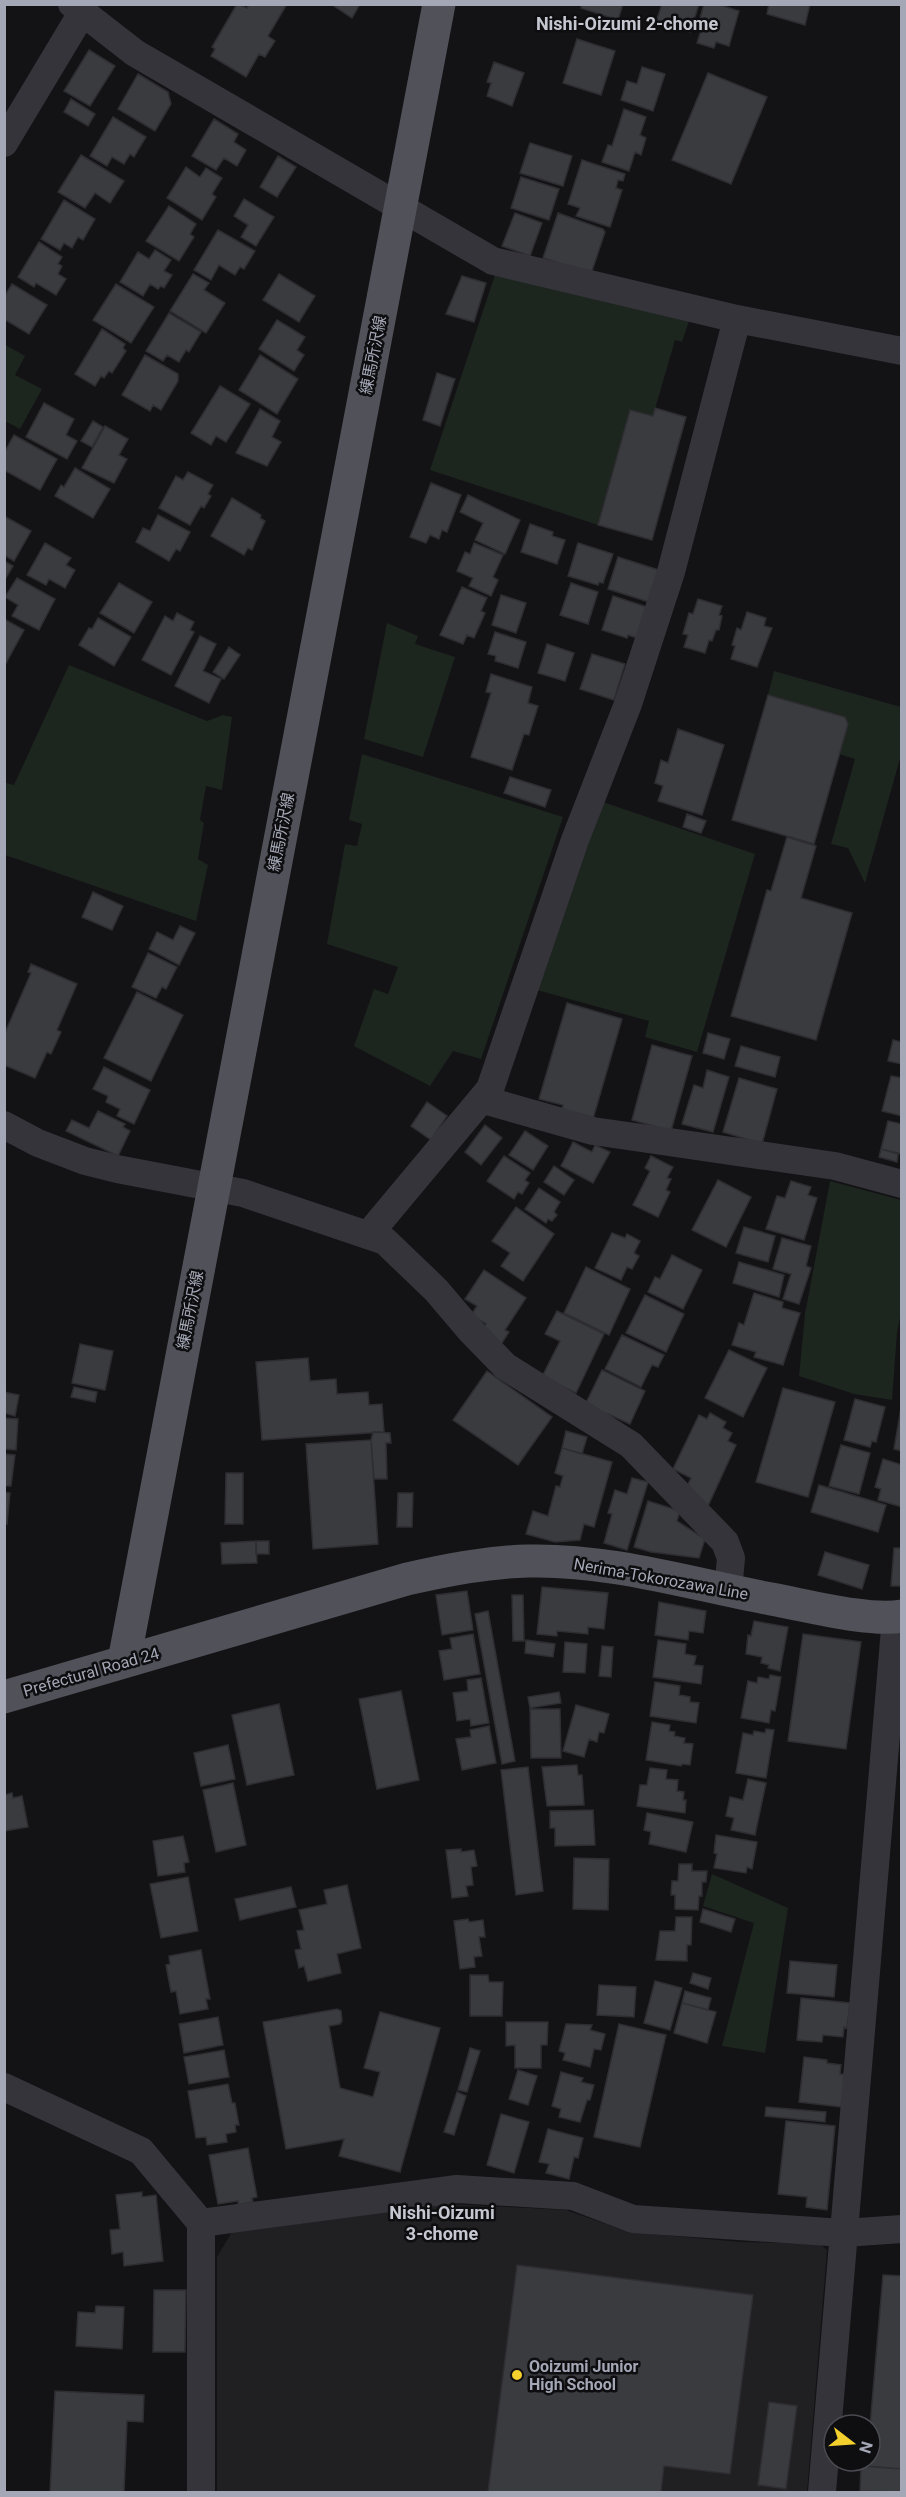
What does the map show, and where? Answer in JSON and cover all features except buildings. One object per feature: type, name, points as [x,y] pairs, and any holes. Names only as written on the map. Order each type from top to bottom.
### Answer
[{"type":"main road","name":"練馬所沢線","points":[[124,1660],[337,536],[402,209],[439,4]]},
{"type":"main road","name":"Prefectural Road 24","points":[[4,1697],[124,1660],[178,1647],[288,1612],[448,1569],[489,1563],[531,1561],[575,1563],[633,1571],[728,1591]]},
{"type":"main road","name":"Nerima-Tokorozawa Line","points":[[728,1591],[856,1614],[899,1617]]},
{"type":"street","points":[[4,143],[77,9],[135,53],[493,261],[736,319],[902,351]]},
{"type":"street","points":[[369,1234],[484,1100],[490,1089],[575,840],[628,704],[671,572],[736,319]]},
{"type":"street","points":[[484,1100],[593,1131],[835,1166],[902,1184]]},
{"type":"street","points":[[4,1125],[38,1143],[85,1161],[243,1193],[385,1241],[436,1290],[505,1366],[631,1445],[725,1542],[731,1558],[728,1591]]},
{"type":"street","points":[[822,2493],[899,1617]]},
{"type":"street","points":[[4,2087],[141,2151],[201,2223],[201,2493]]},
{"type":"street","points":[[201,2223],[457,2189],[573,2196],[633,2219],[844,2233],[902,2229]]},
{"type":"shaded area","points":[[496,272],[690,318],[682,342],[675,340],[653,416],[630,411],[598,525],[430,470]]},
{"type":"shaded area","points":[[4,344],[25,356],[15,375],[42,389],[20,429],[5,421]]},
{"type":"shaded area","points":[[387,623],[418,636],[415,644],[455,657],[423,757],[364,739]]},
{"type":"shaded area","points":[[69,665],[207,721],[223,715],[232,717],[222,790],[206,786],[200,820],[204,823],[198,859],[208,865],[196,921],[5,855],[6,783],[14,785]]},
{"type":"shaded area","points":[[774,671],[901,707],[901,755],[865,883],[848,848],[831,844],[855,759],[839,754],[845,717],[768,695]]},
{"type":"shaded area","points":[[362,754],[563,817],[481,1059],[453,1051],[430,1086],[354,1046],[374,989],[388,994],[398,967],[327,944],[345,844],[357,846],[362,824],[349,820]]},
{"type":"shaded area","points":[[603,802],[755,854],[697,1052],[645,1037],[649,1021],[537,990]]},
{"type":"shaded area","points":[[830,1181],[901,1200],[902,1307],[897,1333],[892,1400],[854,1394],[799,1376],[805,1314]]},
{"type":"shaded area","points":[[712,1874],[788,1908],[765,2053],[722,2046],[754,1923],[703,1906]]},
{"type":"shaded area","name":"Ooizumi Junior High School","points":[[449,2204],[566,2210],[629,2232],[740,2242],[820,2244],[827,2250],[807,2492],[217,2492],[217,2257],[232,2232]]},
{"type":"place","name":"Ooizumi Junior High School","points":[[517,2375]]},
{"type":"district","name":"Nishi-Oizumi 2-chome","points":[[627,23]]},
{"type":"district","name":"Nishi-Oizumi 3-chome","points":[[442,2222]]}]
